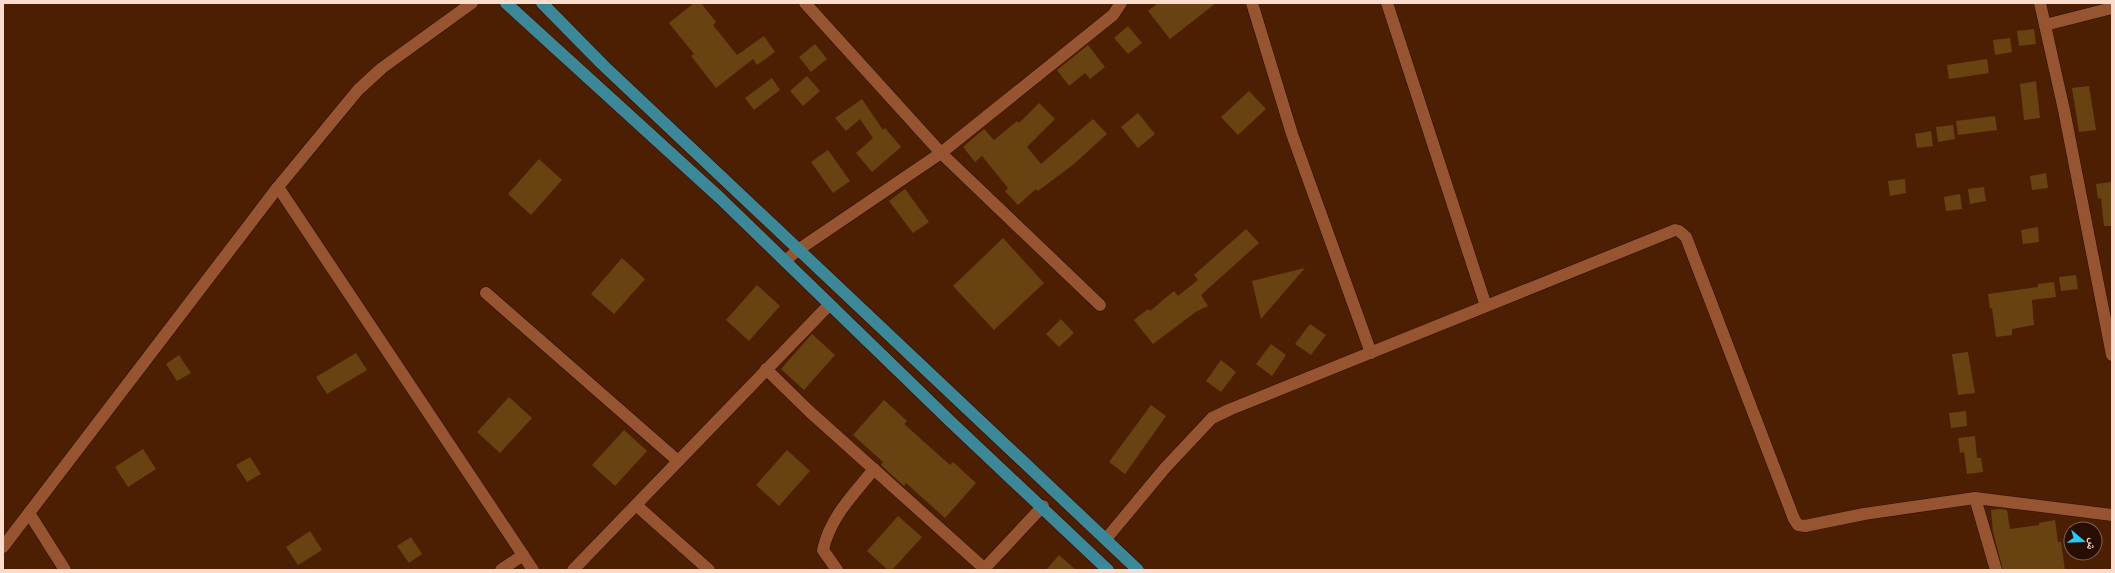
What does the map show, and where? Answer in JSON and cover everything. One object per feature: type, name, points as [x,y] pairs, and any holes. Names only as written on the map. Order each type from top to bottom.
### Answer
[{"type":"main road","points":[[506,3],[714,192],[829,305],[951,422],[1043,506],[1108,570]]},
{"type":"main road","points":[[542,3],[603,65],[1138,570]]},
{"type":"street","points":[[3,547],[278,187],[358,90],[382,68],[472,3]]},
{"type":"street","points":[[805,3],[941,153],[1100,306]]},
{"type":"street","points":[[785,261],[798,250],[941,153],[1113,15],[1122,3]]},
{"type":"street","points":[[1252,3],[1292,134],[1370,353]]},
{"type":"street","points":[[1387,3],[1486,306]]},
{"type":"street","points":[[2040,3],[2064,110],[2112,355]]},
{"type":"street","points":[[2045,24],[2112,8]]},
{"type":"street","points":[[278,187],[533,570]]},
{"type":"street","points":[[1106,539],[1165,468],[1212,418],[1648,240],[1679,231],[1686,237],[1796,523],[1805,526],[1864,514],[1975,498],[2112,515]]},
{"type":"street","points":[[486,292],[678,461]]},
{"type":"street","points":[[573,570],[829,305]]},
{"type":"street","points":[[766,370],[809,411],[984,569],[1043,506]]},
{"type":"street","points":[[837,570],[823,550],[826,539],[837,515],[874,469]]},
{"type":"street","points":[[1975,498],[1996,570]]},
{"type":"street","points":[[636,505],[709,570]]},
{"type":"street","points":[[29,513],[65,570]]},
{"type":"street","points":[[501,570],[523,555]]},
{"type":"building","points":[[694,3],[701,3],[716,22],[713,25],[737,55],[764,36],[775,52],[757,65],[753,59],[716,88],[691,56],[694,54],[669,23]]},
{"type":"building","points":[[1158,3],[1216,3],[1170,39],[1148,11]]},
{"type":"building","points":[[1128,26],[1142,43],[1128,54],[1114,38]]},
{"type":"building","points":[[2034,29],[2036,44],[2019,46],[2017,31]]},
{"type":"building","points":[[2010,38],[2012,52],[1995,55],[1993,40]]},
{"type":"building","points":[[815,44],[827,59],[811,72],[799,57]]},
{"type":"building","points":[[1088,45],[1105,67],[1090,79],[1085,73],[1069,86],[1057,70]]},
{"type":"building","points":[[1987,59],[1989,73],[1949,79],[1947,65]]},
{"type":"building","points":[[807,76],[820,91],[803,106],[790,91]]},
{"type":"building","points":[[772,78],[780,90],[754,110],[745,98]]},
{"type":"building","points":[[2036,81],[2040,118],[2024,120],[2020,84]]},
{"type":"building","points":[[2089,86],[2096,130],[2079,132],[2072,88]]},
{"type":"building","points":[[1249,91],[1266,109],[1238,135],[1221,117]]},
{"type":"building","points":[[862,99],[883,130],[885,128],[901,147],[872,172],[856,153],[873,138],[860,119],[846,131],[835,118]]},
{"type":"building","points":[[1039,103],[1055,119],[1027,147],[1041,164],[1093,119],[1107,134],[1074,164],[1038,191],[1036,189],[1018,205],[1005,191],[1008,188],[982,156],[975,162],[963,147],[984,129],[994,140],[1017,121],[1019,123]]},
{"type":"building","points":[[1138,113],[1155,134],[1138,148],[1121,127]]},
{"type":"building","points":[[1995,116],[1997,130],[1958,135],[1956,121]]},
{"type":"building","points":[[1953,125],[1955,139],[1938,142],[1936,127]]},
{"type":"building","points":[[1931,131],[1933,146],[1917,148],[1915,134]]},
{"type":"building","points":[[828,150],[850,181],[833,193],[811,162]]},
{"type":"building","points":[[539,159],[562,180],[531,215],[508,194]]},
{"type":"building","points":[[2046,173],[2048,188],[2032,190],[2030,176]]},
{"type":"building","points":[[1905,179],[1906,193],[1890,196],[1888,181]]},
{"type":"building","points":[[2112,182],[2112,226],[2104,226],[2101,198],[2098,199],[2096,184]]},
{"type":"building","points":[[1984,187],[1986,201],[1970,204],[1968,189]]},
{"type":"building","points":[[905,189],[929,222],[913,233],[889,201]]},
{"type":"building","points":[[1960,194],[1962,209],[1946,211],[1944,197]]},
{"type":"building","points":[[2038,227],[2039,242],[2023,244],[2021,230]]},
{"type":"building","points":[[1246,229],[1259,243],[1201,295],[1208,306],[1197,311],[1153,344],[1134,320],[1148,309],[1150,311],[1174,291],[1178,296],[1198,280],[1194,275]]},
{"type":"building","points":[[1003,238],[1044,283],[994,330],[953,286]]},
{"type":"building","points":[[622,258],[645,279],[614,314],[591,294]]},
{"type":"building","points":[[1305,268],[1261,319],[1252,281]]},
{"type":"building","points":[[2076,275],[2078,289],[2061,291],[2059,277]]},
{"type":"building","points":[[2054,282],[2056,297],[2032,300],[2034,325],[2012,329],[2012,335],[1996,337],[1992,308],[1990,309],[1988,294],[2038,287],[2038,284]]},
{"type":"building","points":[[757,285],[780,306],[749,341],[726,320]]},
{"type":"building","points":[[1061,319],[1074,333],[1059,347],[1046,334]]},
{"type":"building","points":[[1310,324],[1326,335],[1311,355],[1295,344]]},
{"type":"building","points":[[812,334],[835,355],[804,390],[781,369]]},
{"type":"building","points":[[1271,344],[1286,355],[1272,376],[1256,364]]},
{"type":"building","points":[[1968,352],[1975,393],[1958,395],[1952,354]]},
{"type":"building","points":[[356,353],[367,370],[327,394],[316,377]]},
{"type":"building","points":[[179,355],[191,373],[177,381],[166,364]]},
{"type":"building","points":[[1221,360],[1236,372],[1221,392],[1206,381]]},
{"type":"building","points":[[509,397],[532,418],[500,453],[477,432]]},
{"type":"building","points":[[884,400],[907,421],[904,424],[950,465],[953,462],[976,483],[945,518],[906,483],[904,486],[881,465],[883,462],[853,435]]},
{"type":"building","points":[[1151,405],[1166,416],[1125,474],[1109,462]]},
{"type":"building","points":[[1966,411],[1967,426],[1951,428],[1949,413]]},
{"type":"building","points":[[624,430],[647,451],[615,486],[592,465]]},
{"type":"building","points":[[1975,436],[1977,458],[1981,458],[1983,472],[1967,474],[1964,452],[1960,453],[1958,438]]},
{"type":"building","points":[[143,449],[156,469],[128,487],[115,467]]},
{"type":"building","points":[[787,450],[810,471],[779,506],[756,485]]},
{"type":"building","points":[[250,457],[261,474],[247,482],[236,465]]},
{"type":"building","points":[[1991,510],[2007,510],[2010,529],[2039,525],[2039,523],[2055,520],[2058,542],[2061,542],[2065,570],[2003,570],[1993,532]]},
{"type":"building","points":[[898,516],[922,537],[892,570],[888,570],[867,551]]},
{"type":"building","points":[[310,531],[322,550],[298,565],[286,547]]},
{"type":"building","points":[[411,537],[422,554],[409,563],[397,546]]},
{"type":"building","points":[[1059,555],[1076,570],[1046,570]]}]
